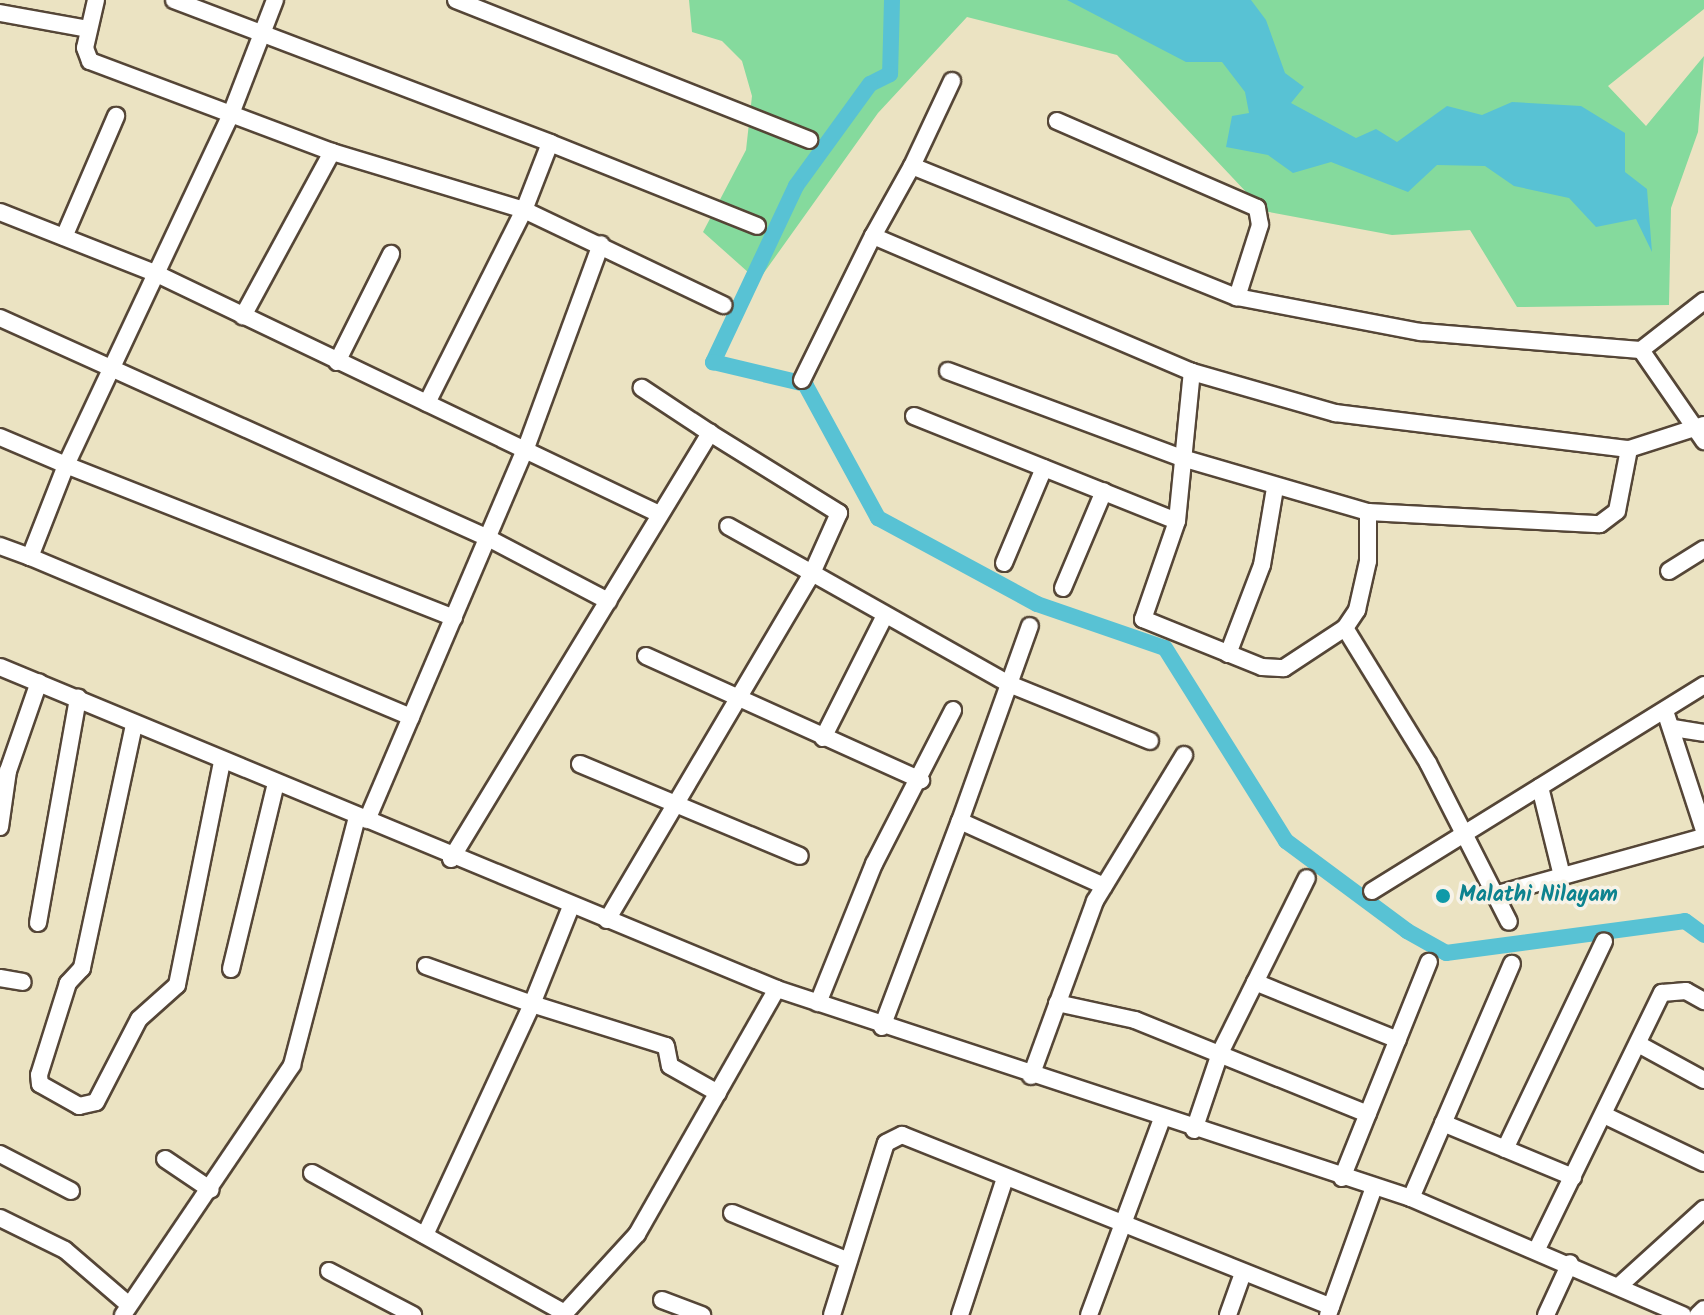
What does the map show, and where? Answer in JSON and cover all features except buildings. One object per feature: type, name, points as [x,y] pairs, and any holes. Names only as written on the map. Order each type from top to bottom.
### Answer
[{"type":"street","points":[[96,0],[88,29],[90,61],[332,152],[524,210],[601,244],[723,305]]},
{"type":"street","points":[[174,0],[550,143],[757,226]]},
{"type":"street","points":[[30,557],[66,465],[231,114],[275,0]]},
{"type":"street","points":[[456,0],[809,140]]},
{"type":"street","points":[[0,13],[88,29]]},
{"type":"street","points":[[802,380],[952,81]]},
{"type":"street","points":[[64,237],[116,116]]},
{"type":"street","points":[[1057,121],[1257,208],[1260,225],[1237,297]]},
{"type":"street","points":[[427,403],[524,210],[550,143]]},
{"type":"street","points":[[243,316],[332,152]]},
{"type":"street","points":[[912,166],[1237,297],[1421,332],[1641,350],[1704,301]]},
{"type":"street","points":[[0,212],[157,274],[659,514]]},
{"type":"street","points":[[873,236],[1192,372],[1335,413],[1629,449],[1701,432],[1641,350]]},
{"type":"street","points":[[0,1218],[65,1250],[126,1310],[211,1190],[292,1065],[307,1027],[362,818],[411,717],[526,448],[601,244]]},
{"type":"street","points":[[337,362],[391,254]]},
{"type":"street","points":[[0,318],[488,538],[608,601]]},
{"type":"street","points":[[948,371],[1182,458],[1275,488],[1368,512],[1600,524],[1617,511],[1629,449]]},
{"type":"street","points":[[1192,372],[1177,521],[1143,619],[1228,654],[1284,668],[1345,628],[1368,561],[1368,512]]},
{"type":"street","points":[[607,920],[839,524],[836,507],[710,433],[642,388]]},
{"type":"street","points":[[914,416],[1177,521]]},
{"type":"street","points":[[451,859],[710,433]]},
{"type":"street","points":[[0,437],[454,618]]},
{"type":"street","points":[[1004,563],[1044,468]]},
{"type":"street","points":[[1228,654],[1262,565],[1275,488]]},
{"type":"street","points":[[1063,588],[1104,491]]},
{"type":"street","points":[[728,526],[884,617],[1009,684],[1150,741]]},
{"type":"street","points":[[0,546],[411,717]]},
{"type":"street","points":[[1669,571],[1704,549]]},
{"type":"street","points":[[823,738],[884,617]]},
{"type":"street","points":[[882,1027],[1030,626]]},
{"type":"street","points":[[1345,628],[1465,831],[1509,922]]},
{"type":"street","points":[[646,656],[738,701],[921,780]]},
{"type":"street","points":[[0,667],[362,818],[570,909],[607,920],[777,989],[1194,1130],[1411,1198],[1570,1263],[1683,1315]]},
{"type":"street","points":[[0,825],[4,769],[39,682]]},
{"type":"street","points":[[1372,891],[1704,685]]},
{"type":"street","points":[[38,923],[78,698]]},
{"type":"street","points":[[818,1003],[874,864],[921,780],[953,710]]},
{"type":"street","points":[[1665,711],[1704,830]]},
{"type":"street","points":[[134,725],[82,968],[68,983],[39,1075],[40,1084],[79,1106],[96,1102],[139,1019],[177,985],[222,761]]},
{"type":"street","points":[[1673,728],[1704,733]]},
{"type":"street","points":[[1031,1076],[1104,886],[1184,755]]},
{"type":"street","points":[[580,764],[675,807],[800,856]]},
{"type":"street","points":[[231,969],[276,783]]},
{"type":"street","points":[[1540,787],[1562,876]]},
{"type":"street","points":[[960,821],[1104,886]]},
{"type":"street","points":[[1498,894],[1704,837]]},
{"type":"street","points":[[1194,1130],[1220,1053],[1307,878]]},
{"type":"street","points":[[425,1235],[462,1168],[570,909]]},
{"type":"street","points":[[1505,1149],[1604,941]]},
{"type":"street","points":[[1342,1178],[1429,962]]},
{"type":"street","points":[[1411,1198],[1512,964]]},
{"type":"street","points":[[426,966],[532,1004],[666,1046],[670,1066],[718,1093]]},
{"type":"street","points":[[0,978],[23,982]]},
{"type":"street","points":[[1255,982],[1398,1040]]},
{"type":"street","points":[[312,1173],[564,1314],[637,1234],[777,989]]},
{"type":"street","points":[[1537,1249],[1640,1045],[1662,993],[1686,991],[1704,1001]]},
{"type":"street","points":[[1057,1003],[1135,1020],[1368,1114]]},
{"type":"street","points":[[1640,1045],[1704,1080]]},
{"type":"street","points":[[1604,1115],[1704,1163]]},
{"type":"street","points":[[1089,1315],[1122,1218],[1162,1119]]},
{"type":"street","points":[[1443,1123],[1573,1177]]},
{"type":"street","points":[[832,1315],[893,1135],[1122,1218],[1329,1311],[1374,1187]]},
{"type":"street","points":[[0,1154],[71,1191]]},
{"type":"street","points":[[165,1159],[211,1190]]},
{"type":"street","points":[[960,1315],[1005,1178]]},
{"type":"street","points":[[1619,1286],[1704,1209]]},
{"type":"street","points":[[732,1213],[849,1261]]},
{"type":"street","points":[[1546,1315],[1570,1263]]},
{"type":"street","points":[[329,1271],[413,1315]]},
{"type":"street","points":[[1228,1315],[1243,1273]]},
{"type":"street","points":[[662,1300],[702,1315]]},
{"type":"street","points":[[1698,1315],[1704,1309]]},
{"type":"green space","points":[[689,0],[1704,0],[1704,9],[1608,86],[1646,126],[1704,56],[1698,132],[1671,208],[1669,305],[1517,307],[1470,230],[1392,235],[1264,211],[1117,55],[967,17],[878,113],[758,281],[703,232],[746,150],[752,96],[742,61],[722,41],[692,32]]},
{"type":"water","points":[[1067,0],[1251,0],[1266,20],[1285,73],[1304,87],[1291,103],[1356,138],[1376,129],[1397,142],[1447,106],[1482,115],[1512,102],[1581,106],[1625,133],[1625,172],[1647,189],[1652,252],[1636,219],[1596,227],[1569,198],[1514,186],[1485,166],[1437,165],[1408,192],[1331,162],[1293,173],[1268,155],[1226,147],[1232,116],[1249,113],[1245,92],[1222,62],[1186,62]]},
{"type":"waterway","points":[[892,0],[890,74],[870,84],[796,186],[713,362],[805,384],[878,518],[1037,604],[1165,648],[1286,841],[1407,931],[1446,953],[1685,921],[1704,935]]},
{"type":"place","name":"Malathi Nilayam","points":[[1443,896]]}]
